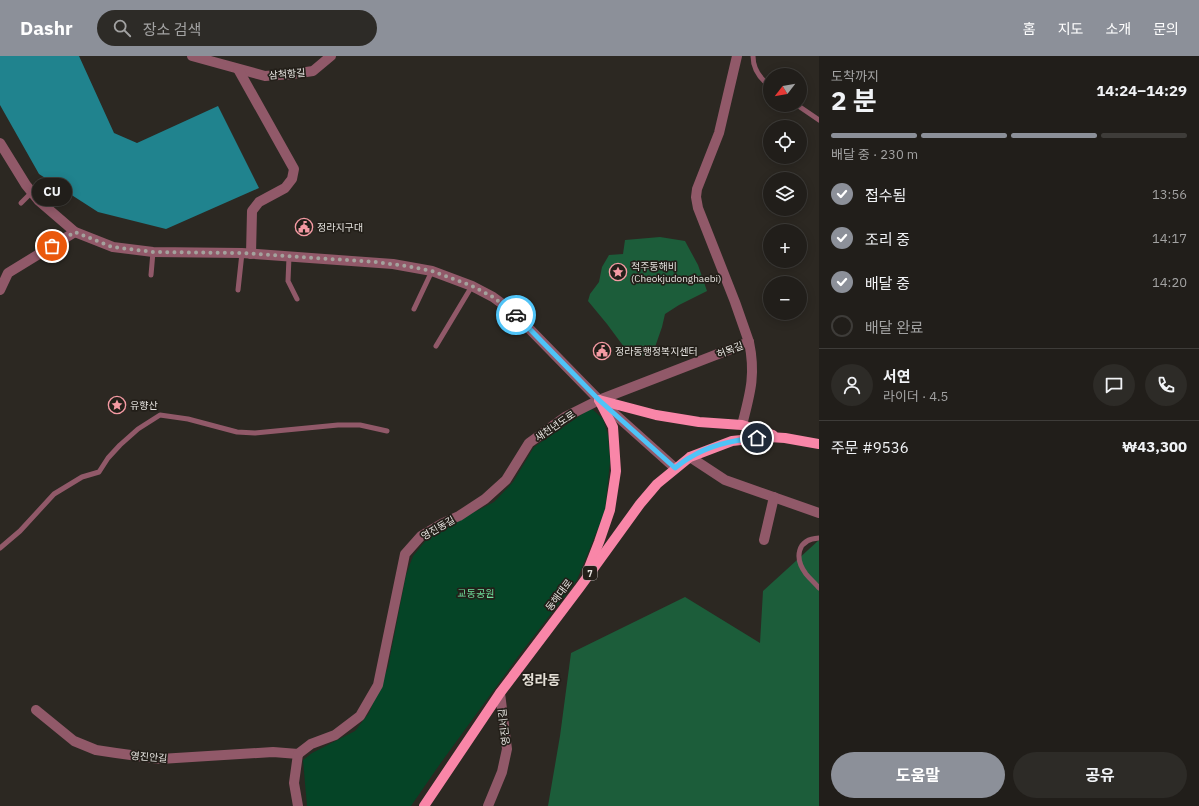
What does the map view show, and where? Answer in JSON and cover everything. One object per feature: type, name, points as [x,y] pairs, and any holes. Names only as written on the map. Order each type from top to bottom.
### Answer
[{"type":"main road","points":[[599,400],[641,412],[676,419],[742,426],[785,438]]},
{"type":"main road","points":[[580,587],[599,542],[610,510],[616,471],[613,427],[599,400]]},
{"type":"main road","name":"동해대로","points":[[424,806],[500,693],[640,504],[657,484],[690,457],[732,441],[757,438],[785,438],[819,444]]},
{"type":"street","name":"삼척항길","points":[[192,56],[265,76],[313,71],[331,56]]},
{"type":"street","name":"허목길","points":[[599,400],[749,342],[698,208],[696,197],[697,189],[719,133],[737,56]]},
{"type":"street","points":[[238,69],[294,169],[292,179],[285,188],[259,202],[252,211],[247,254]]},
{"type":"street","points":[[0,143],[39,201],[75,232],[112,247],[153,252],[247,254],[393,264],[432,271],[472,286],[493,297],[512,311],[599,400],[675,468]]},
{"type":"street","points":[[0,290],[8,273],[75,232]]},
{"type":"street","points":[[742,426],[752,382],[752,360],[749,342]]},
{"type":"street","name":"새천년도로","points":[[506,480],[529,443],[565,417],[599,400]]},
{"type":"street","points":[[690,457],[725,480],[819,513]]},
{"type":"street","name":"영진동길","points":[[298,754],[311,744],[335,735],[360,716],[378,685],[405,554],[421,536],[466,512],[485,499],[506,480]]},
{"type":"street","points":[[764,540],[774,497]]},
{"type":"street","name":"영진서길","points":[[488,806],[502,772],[506,749],[500,693]]},
{"type":"street","name":"영진안길","points":[[36,710],[74,741],[96,750],[160,759],[273,752],[298,754]]},
{"type":"street","points":[[298,754],[294,783],[298,806]]},
{"type":"lane","points":[[753,56],[754,68],[763,79]]},
{"type":"lane","points":[[807,111],[819,120]]},
{"type":"lane","points":[[21,203],[32,192]]},
{"type":"lane","points":[[151,275],[153,252]]},
{"type":"lane","points":[[238,290],[247,254]]},
{"type":"lane","points":[[289,257],[288,280],[297,299]]},
{"type":"lane","points":[[414,309],[432,271]]},
{"type":"lane","points":[[436,346],[472,286]]},
{"type":"lane","points":[[0,548],[20,531],[54,494],[82,477],[99,472],[108,458],[120,445],[138,429],[160,415],[188,419],[237,432],[255,433],[338,425],[373,427],[387,431]]},
{"type":"lane","points":[[819,538],[812,538],[803,543],[800,548],[799,558],[806,574],[819,588]]},
{"type":"green space","points":[[660,237],[685,241],[698,265],[707,291],[665,314],[655,347],[644,356],[630,355],[588,301],[590,294],[599,282],[602,267],[609,255],[623,254],[625,240]]},
{"type":"green space","name":"교동공원","points":[[591,408],[603,419],[608,435],[610,461],[605,511],[577,580],[520,654],[411,806],[307,806],[303,760],[312,753],[355,731],[369,713],[388,667],[406,575],[413,556],[431,534],[494,502],[513,482],[534,447]]},
{"type":"green space","points":[[819,540],[819,806],[548,806],[560,736],[571,653],[685,597],[760,643],[763,591]]},
{"type":"water","points":[[0,56],[79,56],[114,133],[137,143],[218,106],[259,188],[166,229],[98,212],[39,174],[0,105]]},
{"type":"way so far","points":[[52,246],[75,232],[112,247],[153,252],[242,253],[375,262],[407,266],[432,271],[458,279],[493,297],[516,315]]},
{"type":"place","name":"정라지구대","points":[[304,227]]},
{"type":"place","name":"CU","points":[[52,246]]},
{"type":"place","name":"척주동해비 (Cheokjudonghaebi)","points":[[618,272]]},
{"type":"place","name":"정라동행정복지센터","points":[[602,351]]},
{"type":"place","name":"유향산","points":[[117,405]]},
{"type":"district","name":"정라동","points":[[541,680]]},
{"type":"route","points":[[516,315],[599,400],[675,468],[690,457],[720,445],[732,441],[757,438]]}]
